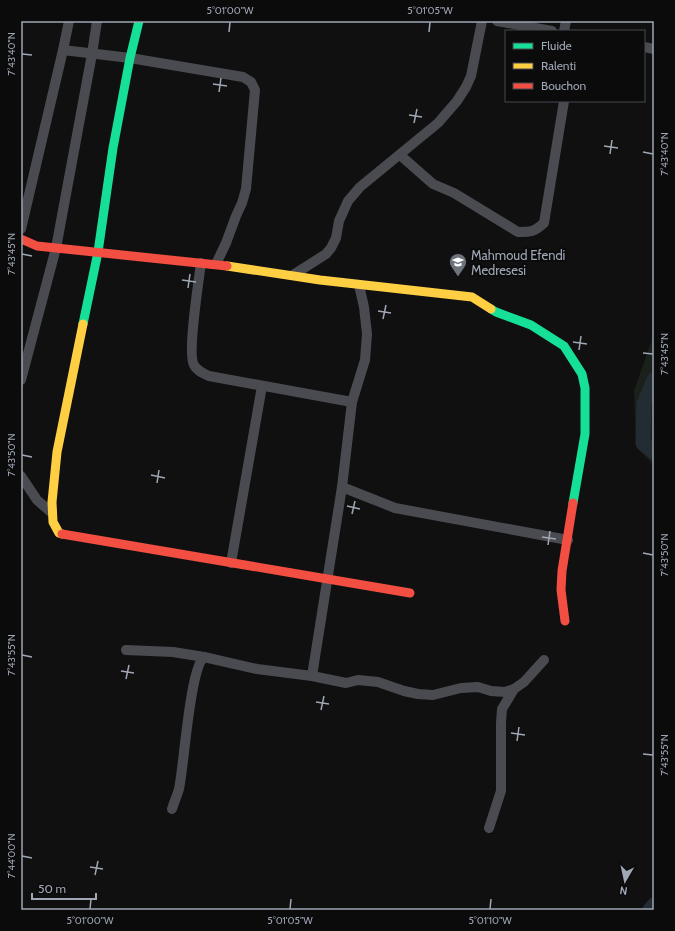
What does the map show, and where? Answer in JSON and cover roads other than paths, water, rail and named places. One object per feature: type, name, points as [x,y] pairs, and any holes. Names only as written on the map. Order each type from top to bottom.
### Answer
[{"type":"street","points":[[21,229],[69,21]]},
{"type":"street","points":[[21,380],[56,248],[97,21]]},
{"type":"street","points":[[139,21],[130,58],[113,148],[98,252],[57,452],[52,502],[53,522],[57,531],[61,534],[410,593]]},
{"type":"street","points":[[293,275],[326,254],[331,248],[336,238],[339,221],[348,201],[360,187],[438,123],[457,101],[472,76],[482,21]]},
{"type":"street","points":[[497,21],[546,30]]},
{"type":"street","points":[[63,50],[130,58],[243,77],[251,82],[255,90],[246,189],[242,203],[216,264]]},
{"type":"street","points":[[400,155],[434,184],[454,193],[518,232],[530,232],[537,229],[544,223],[564,102]]},
{"type":"street","points":[[21,239],[37,246],[216,264],[320,280],[472,297],[496,312],[531,325],[564,346],[582,374],[585,388],[585,434],[562,572],[561,590],[565,621]]},
{"type":"street","points":[[201,263],[192,348],[193,364],[200,371],[209,376],[352,402]]},
{"type":"street","points":[[312,676],[342,487],[352,402],[365,360],[367,334],[364,307],[359,285]]},
{"type":"street","points":[[232,563],[262,386]]},
{"type":"street","points":[[21,476],[37,500],[52,513]]},
{"type":"street","points":[[342,487],[395,508],[568,540]]},
{"type":"street","points":[[126,650],[173,652],[204,657],[257,669],[312,676],[346,684],[358,680],[378,682],[404,691],[433,695],[461,688],[478,687],[491,691],[505,692],[514,689],[524,682],[544,660]]},
{"type":"street","points":[[172,809],[179,788],[197,668],[204,657]]},
{"type":"street","points":[[488,828],[501,791],[500,722],[502,709],[514,689]]},
{"type":"street","points":[[491,691],[499,700],[502,709]]},
{"type":"waterway","points":[[654,380],[644,404],[643,443],[654,452]]},
{"type":"waterway","points":[[650,910],[654,905]]},
{"type":"place","name":"Mahmoud Efendi Medresesi","points":[[458,277]]}]
